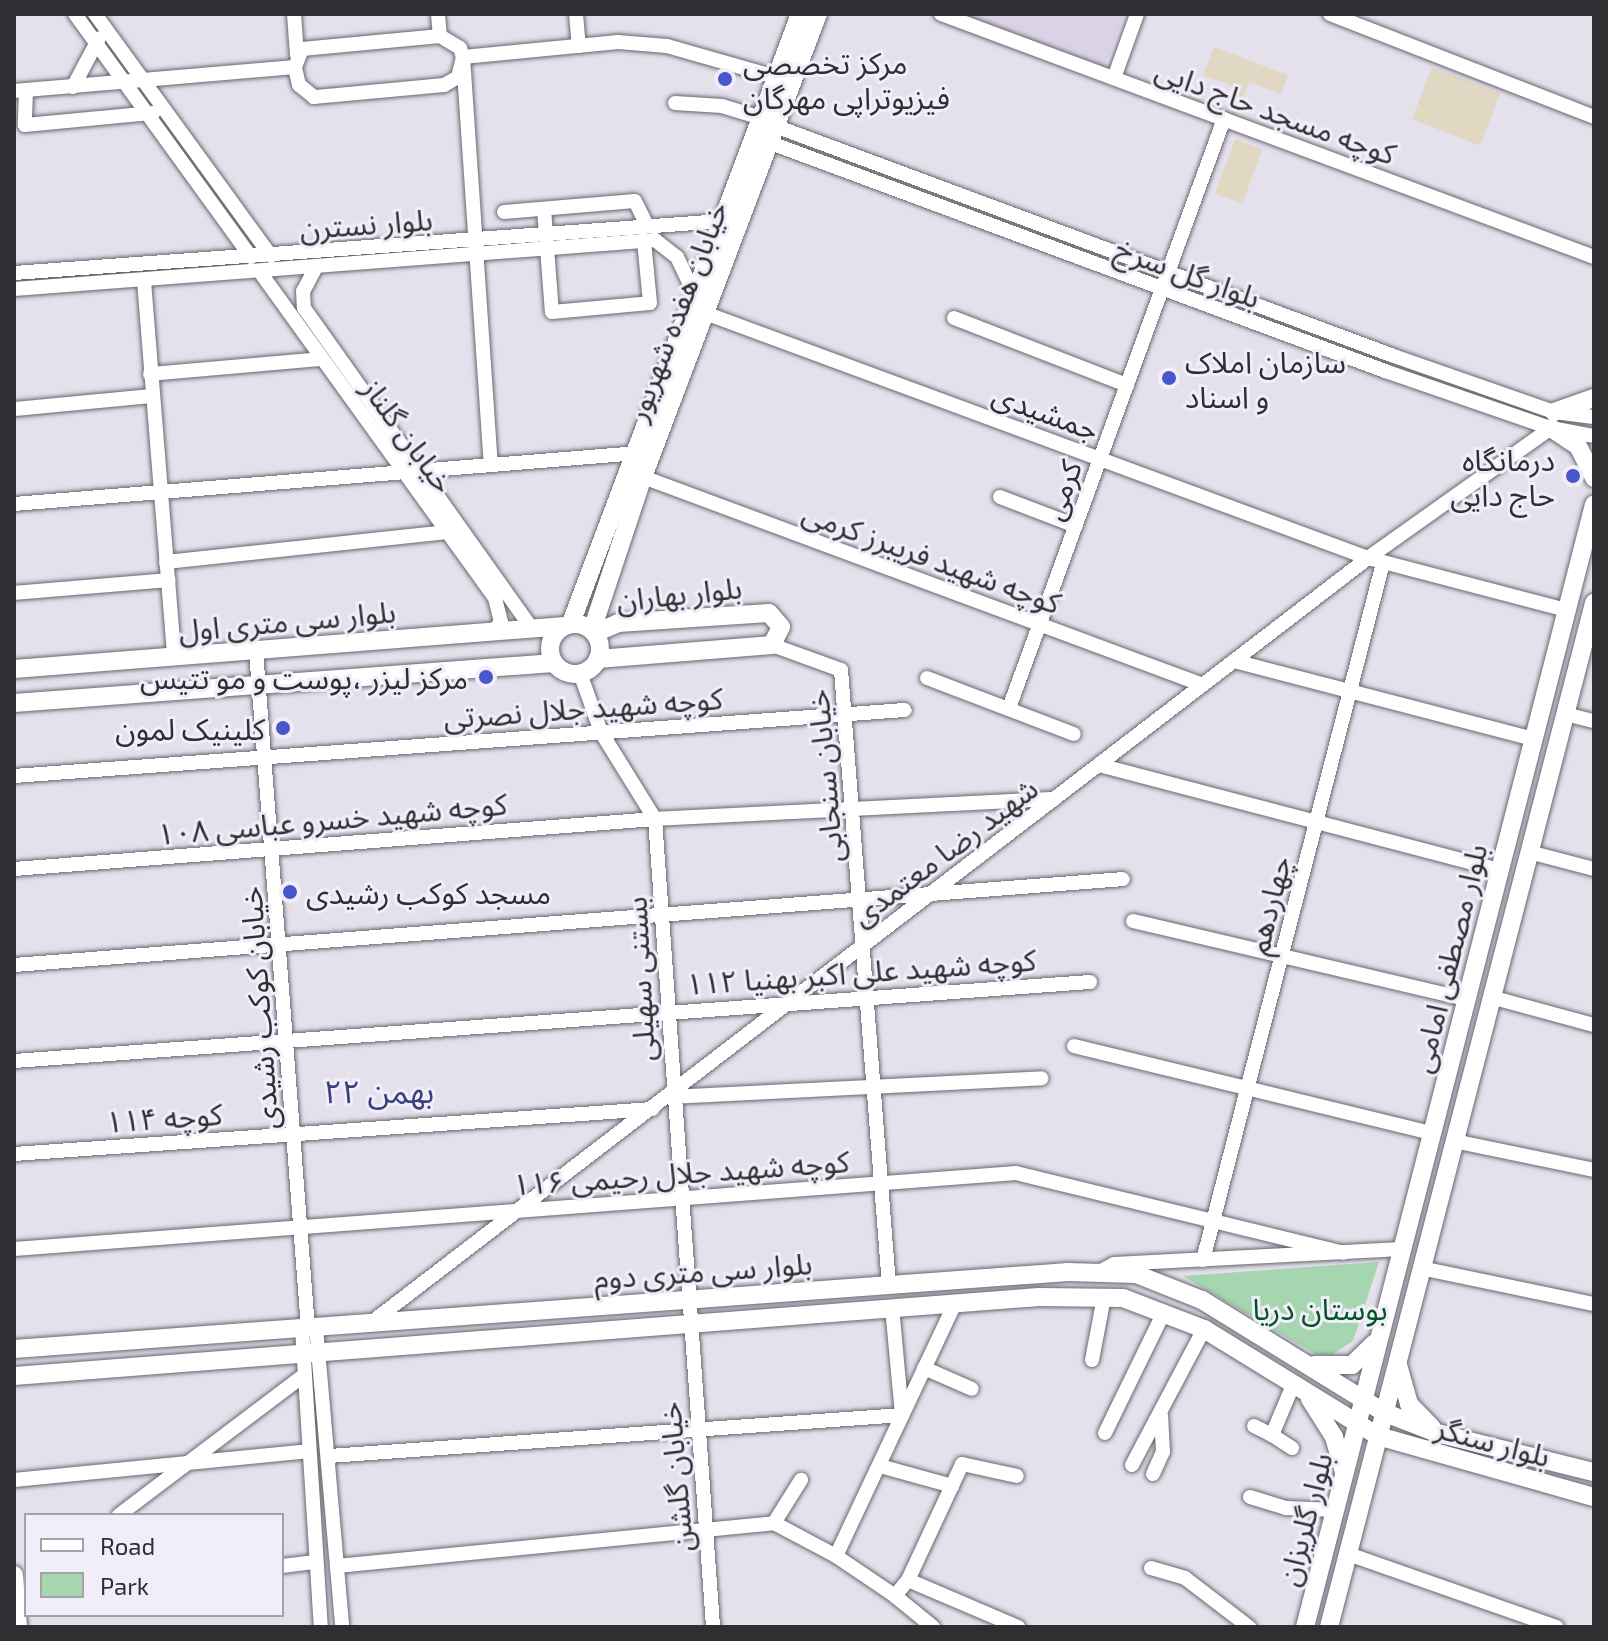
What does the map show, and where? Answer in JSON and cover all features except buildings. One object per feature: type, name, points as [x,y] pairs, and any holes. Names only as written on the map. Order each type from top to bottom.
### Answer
[{"type":"main road","name":"خیابان هفده شهریور","points":[[594,631],[643,477],[705,313],[768,129],[776,77],[800,14]]},
{"type":"main road","name":"خیابان هفده شهریور","points":[[568,625],[638,453],[722,221],[768,129],[818,14]]},
{"type":"main road","points":[[1594,398],[1553,420],[1578,446],[1594,478]]},
{"type":"main road","name":"بلوار مصطفی امامی","points":[[1357,1425],[1594,505]]},
{"type":"main road","name":"بلوار مصطفی امامی","points":[[1378,1436],[1594,603]]},
{"type":"main road","name":"بلوار بهاران","points":[[594,631],[618,623],[769,613],[781,627],[772,645],[598,659]]},
{"type":"main road","points":[[568,625],[594,631],[598,659],[580,673],[565,672],[554,663],[549,646],[568,625]]},
{"type":"main road","name":"بلوار سی متری اول","points":[[14,669],[568,625]]},
{"type":"main road","name":"بلوار سی متری اول","points":[[14,703],[554,663]]},
{"type":"main road","name":"بلوار سی متری دوم","points":[[14,1349],[1100,1272],[1136,1274],[1182,1290],[1307,1363],[1363,1400]]},
{"type":"main road","name":"بلوار سی متری دوم","points":[[14,1376],[955,1303],[1104,1297],[1164,1312],[1204,1329],[1357,1425]]},
{"type":"main road","points":[[1307,1363],[1352,1365],[1379,1338]]},
{"type":"main road","points":[[1397,1360],[1409,1404],[1437,1433]]},
{"type":"main road","points":[[1300,1389],[1334,1437],[1345,1474]]},
{"type":"main road","name":"بلوار سنگر","points":[[1363,1400],[1383,1412],[1437,1433],[1594,1472]]},
{"type":"main road","name":"بلوار سنگر","points":[[1357,1425],[1412,1448],[1594,1497]]},
{"type":"main road","name":"بلوار گلریزان","points":[[1305,1627],[1357,1425]]},
{"type":"main road","name":"بلوار گلریزان","points":[[1329,1627],[1378,1436]]},
{"type":"main road","points":[[1370,1466],[1412,1448]]},
{"type":"main road","points":[[18,1627],[20,1585]]},
{"type":"street","points":[[75,14],[251,257]]},
{"type":"street","points":[[95,14],[271,256]]},
{"type":"street","points":[[294,14],[299,85],[314,97],[444,85],[458,77],[463,57]]},
{"type":"street","points":[[438,14],[440,36]]},
{"type":"street","points":[[576,14],[579,46]]},
{"type":"street","name":"کوچه مسجد حاج دایی","points":[[941,14],[1594,257]]},
{"type":"street","points":[[1114,78],[1137,14]]},
{"type":"street","points":[[1330,14],[1594,117]]},
{"type":"street","points":[[73,87],[105,27]]},
{"type":"street","points":[[296,61],[302,49],[440,36],[456,43],[463,57],[491,463]]},
{"type":"street","points":[[463,57],[579,46],[667,46],[776,77]]},
{"type":"street","points":[[166,111],[25,125],[20,91],[144,81],[296,61]]},
{"type":"street","points":[[675,103],[722,106],[768,129]]},
{"type":"street","name":"کرمی","points":[[1009,708],[1224,119]]},
{"type":"street","name":"بلوار گل سرخ","points":[[768,129],[1391,355],[1594,436]]},
{"type":"street","name":"بلوار گل سرخ","points":[[768,129],[966,217],[1385,371],[1553,420],[1594,417]]},
{"type":"street","points":[[504,212],[635,201],[648,236],[650,303],[552,312],[544,209]]},
{"type":"street","points":[[966,217],[973,201]]},
{"type":"street","name":"بلوار نسترن","points":[[14,289],[260,272],[474,248],[648,236],[722,221]]},
{"type":"street","points":[[648,236],[677,257],[695,295]]},
{"type":"street","name":"بلوار نسترن","points":[[14,273],[251,257],[474,248]]},
{"type":"street","name":"خیابان گلناز","points":[[316,267],[303,291],[304,308],[482,570],[500,610],[501,622],[493,632]]},
{"type":"street","name":"خیابان گلناز","points":[[260,272],[321,359],[410,468],[447,532],[531,628]]},
{"type":"street","points":[[144,281],[174,657]]},
{"type":"street","name":"جمشیدی","points":[[705,313],[1368,558],[1566,610]]},
{"type":"street","points":[[954,318],[1127,385]]},
{"type":"street","points":[[1385,371],[1391,355]]},
{"type":"street","points":[[150,374],[321,359]]},
{"type":"street","points":[[14,409],[152,396]]},
{"type":"street","name":"شهید رضا معتمدی","points":[[372,1322],[672,1097],[1054,799],[1553,420]]},
{"type":"street","points":[[14,504],[410,468],[638,453]]},
{"type":"street","name":"کوچه شهید فریبرز کرمی","points":[[643,477],[1203,685]]},
{"type":"street","points":[[1000,497],[1076,526]]},
{"type":"street","points":[[166,562],[447,532]]},
{"type":"street","name":"چهاردهم","points":[[1203,1260],[1383,563]]},
{"type":"street","points":[[14,593],[168,580]]},
{"type":"street","name":"خیابان سنجابی","points":[[772,645],[841,670],[889,1285]]},
{"type":"street","name":"خیابان کوکب رشیدی","points":[[256,651],[311,1354]]},
{"type":"street","points":[[1234,661],[1533,739]]},
{"type":"street","name":"بستنی سهیلی","points":[[580,673],[601,732],[655,819],[687,1299]]},
{"type":"street","points":[[927,678],[1074,734]]},
{"type":"street","name":"کوچه شهید جلال نصرتی","points":[[14,776],[905,710]]},
{"type":"street","points":[[1565,714],[1594,721]]},
{"type":"street","points":[[1099,765],[1499,870]]},
{"type":"street","name":"کوچه شهید خسرو عباسی ۱۰۸","points":[[14,869],[655,819],[1054,799]]},
{"type":"street","points":[[1529,852],[1594,869]]},
{"type":"street","points":[[14,965],[1123,879]]},
{"type":"street","points":[[1133,921],[1466,999]]},
{"type":"street","name":"کوچه شهید علی اکبر بهنیا ۱۱۲","points":[[14,1061],[668,1010],[1090,982]]},
{"type":"street","points":[[1491,997],[1594,1025]]},
{"type":"street","points":[[1074,1046],[1432,1133]]},
{"type":"street","points":[[672,1097],[1042,1078]]},
{"type":"street","name":"کوچه ۱۱۴","points":[[14,1154],[654,1109]]},
{"type":"street","points":[[1454,1141],[1594,1170]]},
{"type":"street","name":"کوچه شهید جلال رحیمی ۱۱۶","points":[[14,1249],[1016,1173],[1343,1253]]},
{"type":"street","points":[[1100,1272],[1114,1264],[1402,1249]]},
{"type":"street","points":[[1421,1268],[1594,1304]]},
{"type":"street","points":[[1092,1360],[1104,1297]]},
{"type":"street","name":"خیابان گلشن","points":[[687,1299],[713,1627]]},
{"type":"street","points":[[836,1556],[955,1303]]},
{"type":"street","points":[[892,1308],[902,1415]]},
{"type":"street","points":[[1105,1433],[1164,1312]]},
{"type":"street","points":[[1132,1465],[1151,1424],[1161,1416],[1204,1329]]},
{"type":"street","points":[[311,1354],[304,1375],[321,1627]]},
{"type":"street","points":[[311,1354],[329,1456],[342,1627]]},
{"type":"street","points":[[924,1368],[972,1389]]},
{"type":"street","points":[[122,1513],[304,1375]]},
{"type":"street","points":[[1272,1435],[1300,1389]]},
{"type":"street","points":[[329,1456],[902,1415]]},
{"type":"street","points":[[1153,1474],[1163,1452],[1161,1416]]},
{"type":"street","points":[[1254,1426],[1292,1448]]},
{"type":"street","points":[[14,1480],[184,1466],[308,1451]]},
{"type":"street","points":[[895,1596],[908,1580],[962,1464],[1017,1476]]},
{"type":"street","points":[[880,1466],[952,1486]]},
{"type":"street","points":[[774,1523],[801,1480]]},
{"type":"street","points":[[1250,1497],[1286,1508],[1335,1510]]},
{"type":"street","points":[[337,1566],[774,1523],[836,1556],[895,1596],[900,1606],[933,1627]]},
{"type":"street","points":[[1348,1554],[1557,1627]]},
{"type":"street","points":[[284,1566],[316,1562]]},
{"type":"street","points":[[1151,1568],[1185,1578],[1249,1627]]},
{"type":"street","points":[[908,1580],[1018,1627]]},
{"type":"shaded area","points":[[958,14],[1125,14],[1104,68]]},
{"type":"shaded area","points":[[1214,47],[1288,75],[1281,94],[1249,82],[1236,116],[1231,114],[1240,89],[1203,75]]},
{"type":"shaded area","points":[[1432,67],[1500,93],[1480,145],[1412,119]]},
{"type":"shaded area","points":[[1235,139],[1262,149],[1242,203],[1215,194]]},
{"type":"green space","name":"بوستان دریا","points":[[1379,1262],[1353,1341],[1331,1355],[1315,1354],[1183,1276]]},
{"type":"place","name":"مرکز تخصصی فیزیوتراپی مهرگان","points":[[725,79]]},
{"type":"place","name":"سازمان املاک و اسناد","points":[[1169,378]]},
{"type":"place","name":"درمانگاه حاج دایی","points":[[1573,476]]},
{"type":"place","name":"مرکز لیزر ،پوست و مو تتیس","points":[[486,677]]},
{"type":"place","name":"کلینیک لمون","points":[[283,728]]},
{"type":"place","name":"مسجد کوکب رشیدی","points":[[290,892]]},
{"type":"district","name":"۲۲ بهمن","points":[[379,1090]]}]
